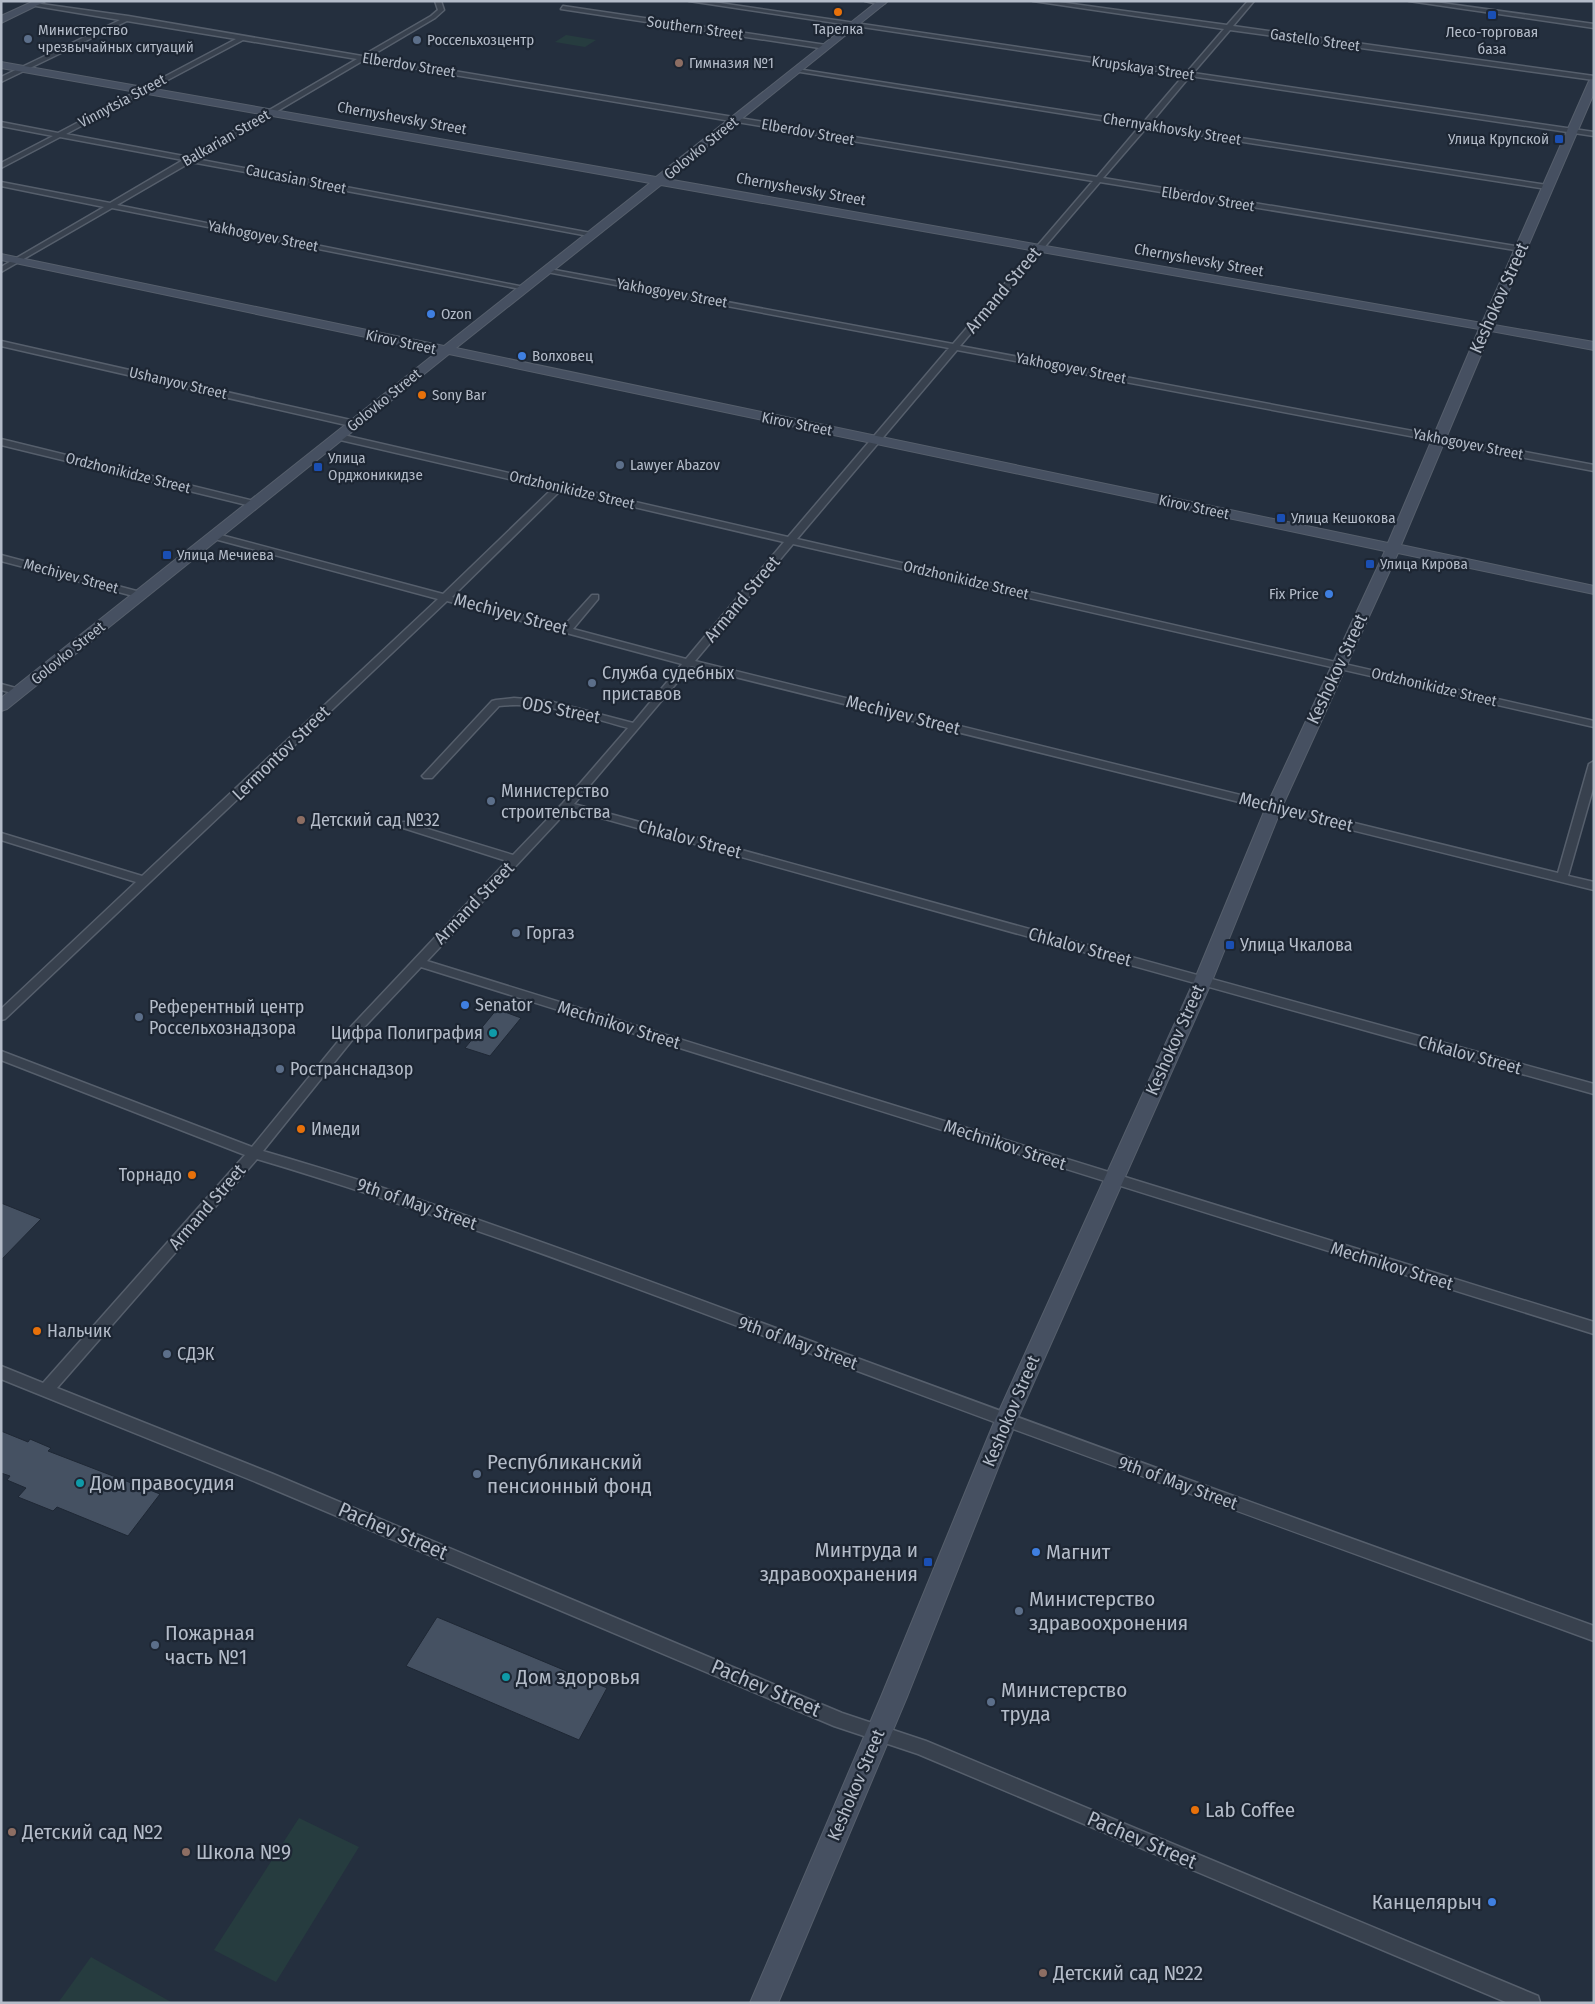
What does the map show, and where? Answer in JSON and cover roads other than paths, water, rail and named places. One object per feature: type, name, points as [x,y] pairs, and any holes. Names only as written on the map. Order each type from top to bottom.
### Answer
[{"type":"street","name":"Balkarian Street","points":[[1,270],[438,13],[441,10],[438,1]]},
{"type":"street","name":"Krupskaya Street","points":[[692,1],[1594,134]]},
{"type":"street","points":[[868,1],[883,2]]},
{"type":"street","name":"Gastello Street","points":[[1036,1],[1594,80]]},
{"type":"street","name":"Armand Street","points":[[45,1391],[254,1153],[349,1036],[567,805],[690,663],[791,540],[1038,248],[1251,1]]},
{"type":"street","points":[[1412,1],[1594,26]]},
{"type":"street","name":"Golovko Street","points":[[1,706],[883,2]]},
{"type":"street","name":"Elberdov Street","points":[[39,3],[1097,181],[1521,249]]},
{"type":"street","points":[[3,18],[39,3]]},
{"type":"street","name":"Southern Street","points":[[563,8],[826,47]]},
{"type":"street","points":[[1,80],[128,18]]},
{"type":"street","name":"Vinnytsia Street","points":[[1,166],[244,37]]},
{"type":"street","name":"Chernyshevsky Street","points":[[1,65],[1594,346]]},
{"type":"street","name":"Chernyakhovsky Street","points":[[797,71],[1547,187]]},
{"type":"street","name":"Keshokov Street","points":[[764,2003],[878,1733],[1006,1420],[1112,1180],[1203,981],[1274,807],[1393,548],[1438,438],[1594,80]]},
{"type":"street","name":"Caucasian Street","points":[[1,124],[591,235]]},
{"type":"street","name":"Yakhogoyev Street","points":[[1,184],[525,288]]},
{"type":"street","name":"Kirov Street","points":[[1,257],[1594,590]]},
{"type":"street","name":"Yakhogoyev Street","points":[[547,270],[1594,468]]},
{"type":"street","name":"Ushanyov Street","points":[[1,343],[355,424]]},
{"type":"street","name":"Ordzhonikidze Street","points":[[339,437],[1594,724]]},
{"type":"street","name":"Ordzhonikidze Street","points":[[1,442],[255,504]]},
{"type":"street","name":"Lermontov Street","points":[[1,1016],[446,597],[559,487]]},
{"type":"street","name":"Mechiyev Street","points":[[214,536],[690,663],[1594,886]]},
{"type":"street","name":"Mechiyev Street","points":[[1,558],[141,594]]},
{"type":"street","points":[[567,629],[595,597]]},
{"type":"street","points":[[1,687],[19,692]]},
{"type":"street","name":"ODS Street","points":[[428,776],[496,703],[524,701],[556,706],[635,726]]},
{"type":"street","points":[[1562,878],[1594,764]]},
{"type":"street","name":"Chkalov Street","points":[[567,805],[1594,1089]]},
{"type":"street","points":[[401,824],[516,860]]},
{"type":"street","points":[[1,836],[144,882]]},
{"type":"street","name":"Mechnikov Street","points":[[417,962],[1112,1180],[1594,1328]]},
{"type":"street","name":"9th of May Street","points":[[1,1056],[254,1153],[356,1183],[502,1233],[1006,1420],[1594,1634]]},
{"type":"street","name":"Pachev Street","points":[[1,1372],[276,1482],[840,1720],[920,1747],[1531,2003]]},
{"type":"place","name":"Тарелка","points":[[838,12]]},
{"type":"place","name":"Лесо-торговая база","points":[[1492,15]]},
{"type":"place","name":"Министерство чрезвычайных ситуаций","points":[[28,39]]},
{"type":"place","name":"Россельхозцентр","points":[[417,40]]},
{"type":"place","name":"Гимназия №1","points":[[679,63]]},
{"type":"place","name":"Улица Крупской","points":[[1559,139]]},
{"type":"place","name":"Ozon","points":[[431,314]]},
{"type":"place","name":"Волховец","points":[[522,356]]},
{"type":"place","name":"Sony Bar","points":[[422,395]]},
{"type":"place","name":"Lawyer Abazov","points":[[620,465]]},
{"type":"place","name":"Улица Орджоникидзе","points":[[318,467]]},
{"type":"place","name":"Улица Кешокова","points":[[1281,518]]},
{"type":"place","name":"Улица Мечиева","points":[[167,555]]},
{"type":"place","name":"Улица Кирова","points":[[1370,564]]},
{"type":"place","name":"Fix Price","points":[[1329,594]]},
{"type":"place","name":"Служба судебных приставов","points":[[592,683]]},
{"type":"place","name":"Министерство строительства","points":[[491,801]]},
{"type":"place","name":"Детский сад №32","points":[[301,820]]},
{"type":"place","name":"Горгаз","points":[[516,933]]},
{"type":"place","name":"Улица Чкалова","points":[[1230,945]]},
{"type":"place","name":"Senator","points":[[465,1005]]},
{"type":"place","name":"Референтный центр Россельхознадзора","points":[[139,1017]]},
{"type":"place","name":"Цифра Полиграфия","points":[[493,1033]]},
{"type":"place","name":"Ространснадзор","points":[[280,1069]]},
{"type":"place","name":"Имеди","points":[[301,1129]]},
{"type":"place","name":"Торнадо","points":[[192,1175]]},
{"type":"place","name":"Нальчик","points":[[37,1331]]},
{"type":"place","name":"СДЭК","points":[[167,1354]]},
{"type":"place","name":"Республиканский пенсионный фонд","points":[[477,1474]]},
{"type":"place","name":"Дом правосудия","points":[[80,1483]]},
{"type":"place","name":"Магнит","points":[[1036,1552]]},
{"type":"place","name":"Минтруда и здравоохранения","points":[[928,1562]]},
{"type":"place","name":"Министерство здравоохронения","points":[[1019,1611]]},
{"type":"place","name":"Пожарная часть №1","points":[[155,1645]]},
{"type":"place","name":"Дом здоровья","points":[[506,1677]]},
{"type":"place","name":"Министерство труда","points":[[991,1702]]},
{"type":"place","name":"Lab Coffee","points":[[1195,1810]]},
{"type":"place","name":"Детский сад №2","points":[[12,1832]]},
{"type":"place","name":"Школа №9","points":[[186,1852]]},
{"type":"place","name":"Канцелярыч","points":[[1492,1902]]},
{"type":"place","name":"Детский сад №22","points":[[1043,1973]]}]
